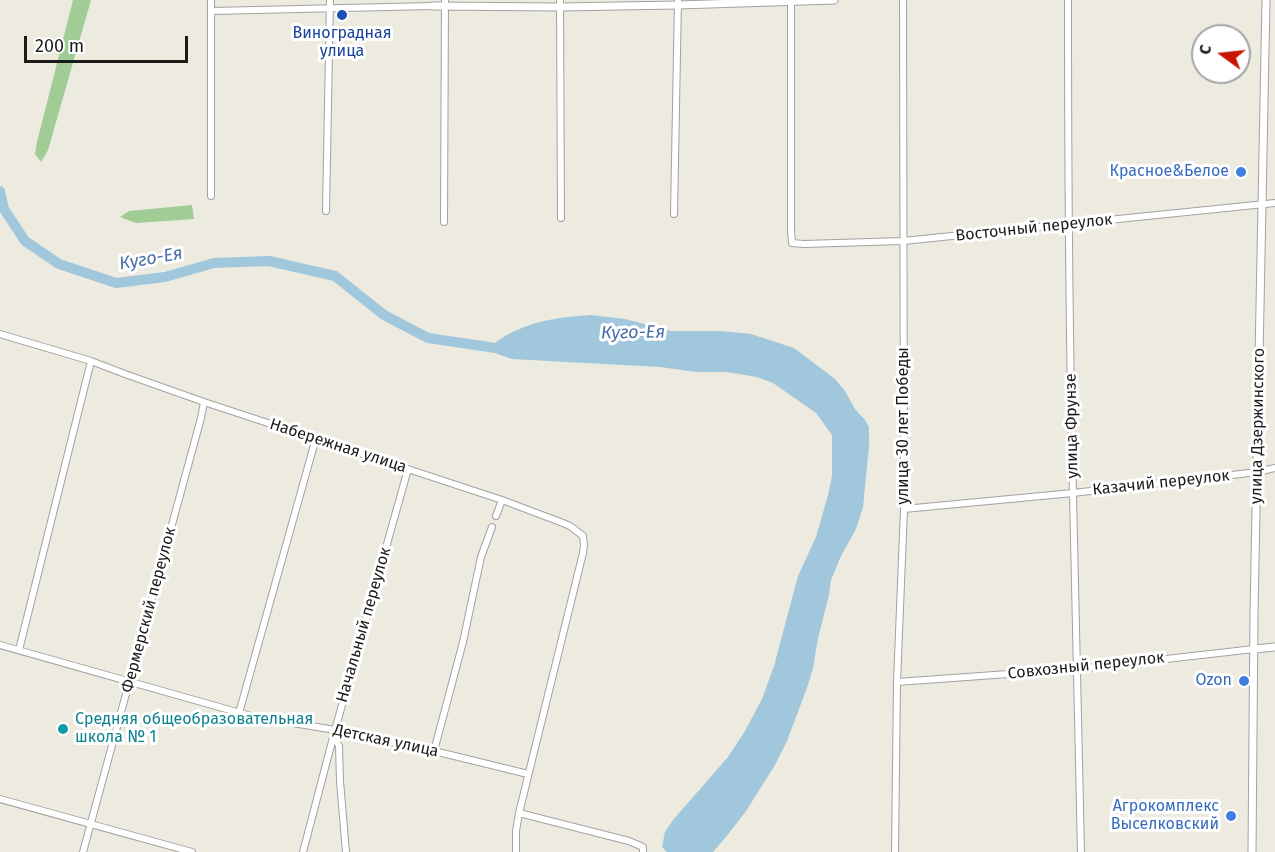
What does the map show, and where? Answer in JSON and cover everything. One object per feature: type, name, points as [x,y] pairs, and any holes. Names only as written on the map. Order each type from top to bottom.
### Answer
[{"type":"street","points":[[211,0],[211,196]]},
{"type":"street","points":[[326,211],[330,0]]},
{"type":"street","points":[[211,12],[432,6],[445,3],[834,0]]},
{"type":"street","name":"улица 30 лет Победы","points":[[895,852],[897,682],[904,509],[903,0]]},
{"type":"street","name":"улица Фрунзе","points":[[1068,0],[1073,493],[1081,852]]},
{"type":"street","name":"улица Дзержинского","points":[[1252,852],[1266,0]]},
{"type":"street","name":"Восточный переулок","points":[[791,1],[790,231],[792,243],[903,241],[1275,202]]},
{"type":"street","points":[[674,214],[678,2]]},
{"type":"street","points":[[444,222],[445,3]]},
{"type":"street","points":[[560,3],[561,218]]},
{"type":"street","name":"Набережная улица","points":[[0,334],[91,361],[204,402],[502,500],[570,526],[583,536],[583,553],[528,774]]},
{"type":"street","points":[[19,650],[91,361]]},
{"type":"street","name":"Фермерский переулок","points":[[83,852],[204,402]]},
{"type":"street","points":[[239,713],[316,438]]},
{"type":"street","name":"Казачий переулок","points":[[904,509],[1073,493],[1258,472],[1275,468]]},
{"type":"street","name":"Начальный переулок","points":[[303,852],[408,469]]},
{"type":"street","points":[[496,516],[502,500]]},
{"type":"street","points":[[434,751],[464,642],[480,557],[492,527]]},
{"type":"street","name":"Детская улица","points":[[0,645],[251,716],[434,751],[528,774]]},
{"type":"street","name":"Совхозный переулок","points":[[897,682],[1078,669],[1275,647]]},
{"type":"street","points":[[334,733],[339,746],[346,852]]},
{"type":"street","points":[[516,852],[516,831],[528,774]]},
{"type":"street","points":[[0,799],[189,852]]},
{"type":"street","points":[[519,813],[618,838],[643,849]]},
{"type":"green space","points":[[73,0],[91,0],[48,150],[41,162],[35,154],[37,142]]},
{"type":"green space","points":[[192,205],[194,219],[136,223],[120,217],[129,211]]},
{"type":"water","points":[[591,315],[625,319],[671,331],[721,331],[751,334],[794,348],[835,379],[869,427],[863,507],[856,529],[831,580],[808,685],[787,741],[775,765],[746,811],[713,852],[667,852],[662,847],[665,832],[728,757],[762,699],[774,666],[798,576],[816,537],[828,495],[832,476],[832,435],[816,413],[773,383],[757,377],[727,372],[697,372],[660,367],[512,359],[497,354],[496,342],[529,325],[553,319]]},
{"type":"waterway","name":"Куго-Ея","points":[[0,191],[4,209],[25,241],[59,264],[116,283],[165,277],[214,263],[269,261],[335,276],[384,315],[428,338],[509,350]]},
{"type":"place","name":"Виноградная улица","points":[[342,15]]},
{"type":"place","name":"Красное&Белое","points":[[1241,172]]},
{"type":"place","name":"Ozon","points":[[1244,681]]},
{"type":"place","name":"Средняя общеобразовательная школа № 1","points":[[63,729]]},
{"type":"place","name":"Агрокомплекс Выселковский","points":[[1231,816]]}]
